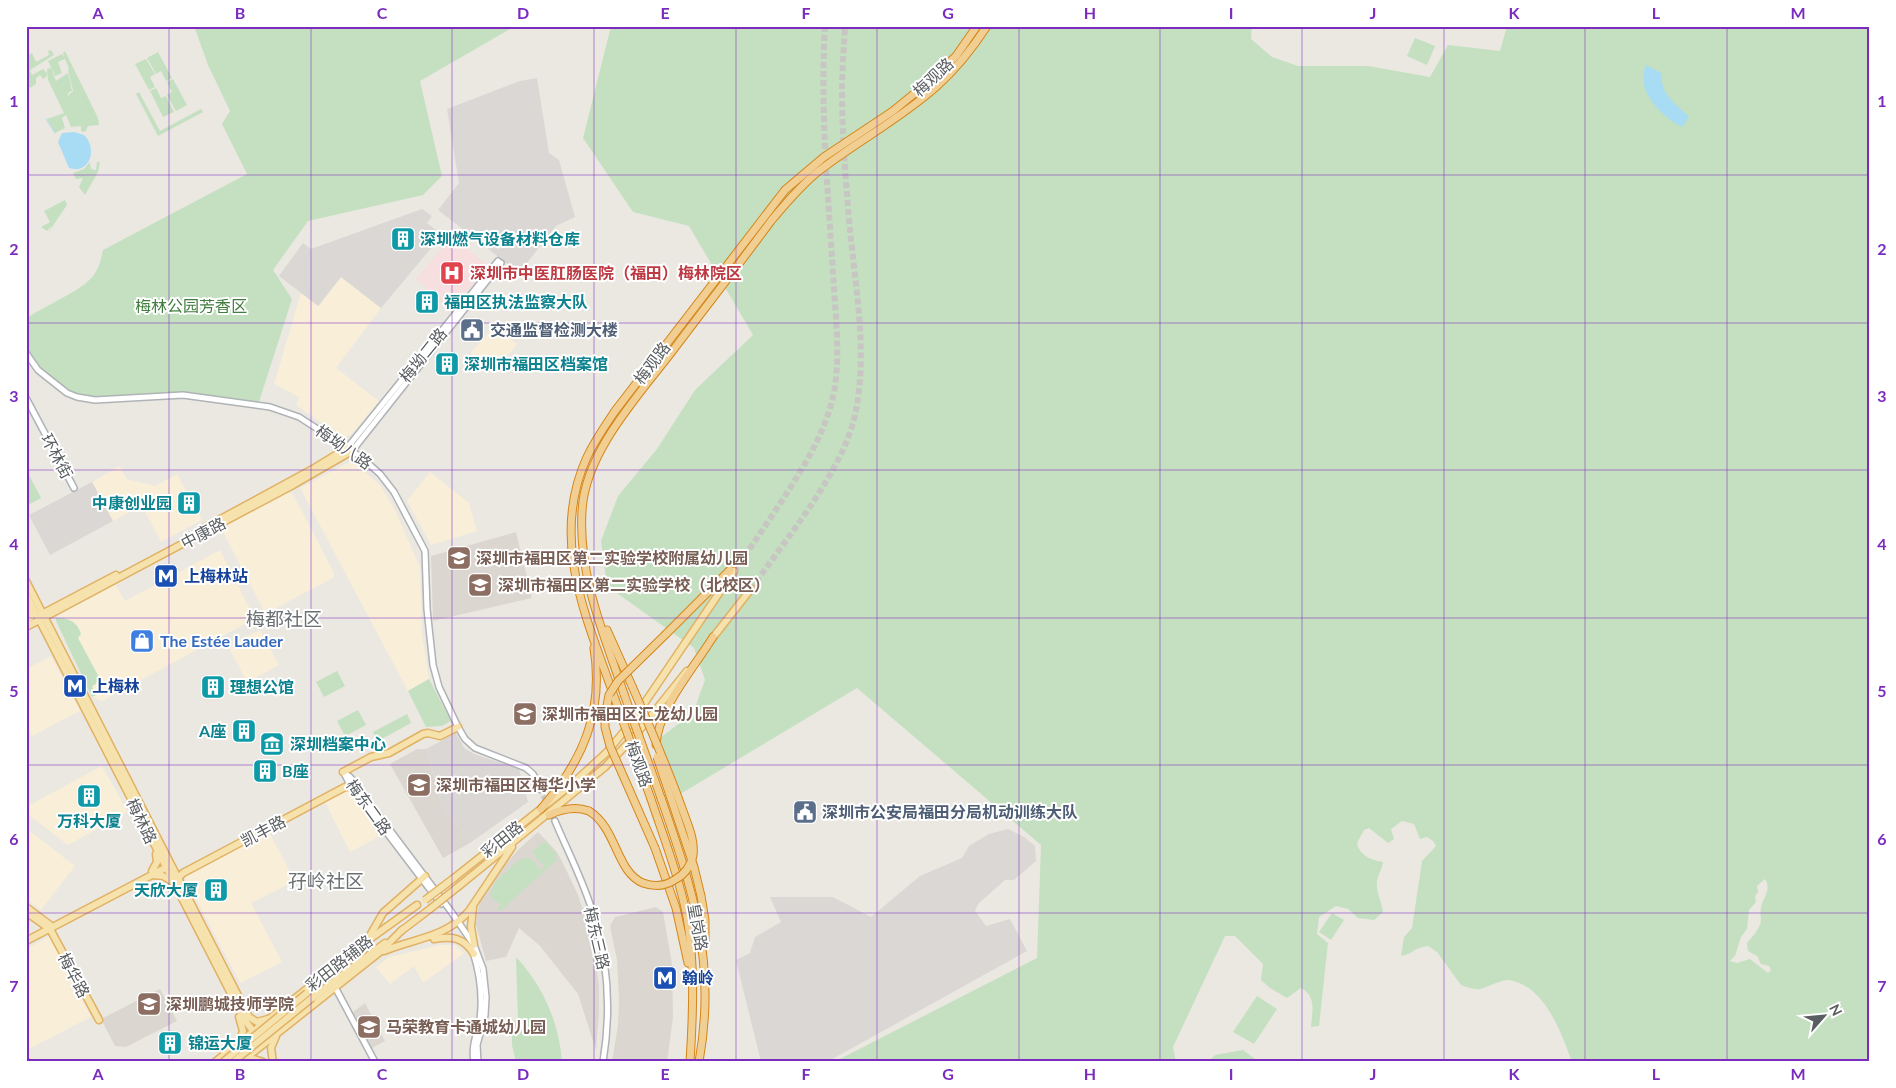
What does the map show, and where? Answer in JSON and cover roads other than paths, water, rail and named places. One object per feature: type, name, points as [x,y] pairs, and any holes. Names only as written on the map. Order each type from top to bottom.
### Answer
[{"type":"highway","name":"梅观路","points":[[651,799],[588,620],[572,564],[570,527],[580,473],[602,430],[785,190],[824,157],[893,111],[931,80],[956,56],[978,26]]},
{"type":"highway","name":"梅观路","points":[[661,798],[624,694],[592,598],[586,574],[582,550],[583,502],[588,478],[615,428],[771,221],[793,196],[829,164],[890,122],[934,88],[963,60],[987,26]]},
{"type":"highway","points":[[692,980],[676,908],[655,848],[610,746],[605,727],[605,716],[609,695],[618,681],[732,571]]},
{"type":"highway","points":[[549,815],[569,808],[582,808],[602,820],[630,873],[642,882],[658,885],[673,881],[682,874],[691,862],[693,848],[690,831],[632,686],[592,598]]},
{"type":"highway","points":[[541,809],[572,769],[585,742],[592,720],[596,696],[596,669],[588,620]]},
{"type":"highway","points":[[704,962],[705,920],[701,896],[694,867],[658,757],[657,736],[664,715],[680,686],[713,637]]},
{"type":"highway","name":"皇岗路","points":[[661,798],[694,902],[704,962],[704,1011],[699,1062]]},
{"type":"highway","name":"皇岗路","points":[[651,799],[676,874],[686,916],[692,980],[690,1062]]},
{"type":"main road","name":"中康路","points":[[26,628],[41,617],[349,450]]},
{"type":"main road","name":"彩田路","points":[[233,1062],[417,905],[454,878],[584,774],[631,723],[732,571]]},
{"type":"main road","name":"梅林路","points":[[26,581],[41,617],[152,841],[167,865]]},
{"type":"main road","name":"彩田路","points":[[223,1062],[430,909],[549,815],[605,767],[634,737],[750,589]]},
{"type":"main road","name":"梅林路","points":[[26,594],[33,600]]},
{"type":"main road","points":[[33,600],[45,608],[61,606]]},
{"type":"main road","points":[[26,622],[32,616],[33,600]]},
{"type":"main road","points":[[52,639],[50,618],[61,606]]},
{"type":"main road","name":"中康路","points":[[26,622],[41,617]]},
{"type":"main road","points":[[26,628],[36,626],[52,639]]},
{"type":"main road","name":"梅林路","points":[[52,639],[167,865],[248,1015],[251,1020],[257,1022],[268,1019]]},
{"type":"main road","points":[[343,772],[371,757],[389,753],[423,734],[428,733],[440,736],[458,727]]},
{"type":"main road","name":"凯丰路","points":[[176,882],[183,874],[345,786],[352,787]]},
{"type":"main road","points":[[380,952],[438,934],[467,913],[517,840]]},
{"type":"main road","points":[[151,873],[157,862],[152,841]]},
{"type":"main road","points":[[26,937],[167,865]]},
{"type":"main road","points":[[151,873],[176,882]]},
{"type":"main road","points":[[367,941],[383,913],[424,878]]},
{"type":"main road","name":"梅林路","points":[[176,882],[244,1019],[253,1031],[266,1042]]},
{"type":"main road","points":[[474,945],[471,926],[475,902]]},
{"type":"main road","name":"彩田路辅路","points":[[215,1062],[367,941],[417,905]]},
{"type":"main road","name":"梅华路","points":[[26,907],[48,927],[99,1020]]},
{"type":"main road","name":"梅华路","points":[[26,912],[48,927]]},
{"type":"main road","points":[[26,941],[48,927]]},
{"type":"main road","name":"彩田路辅路","points":[[242,1062],[380,952],[402,930]]},
{"type":"main road","points":[[422,939],[458,938],[466,943],[474,954]]},
{"type":"main road","points":[[232,996],[242,1027],[242,1036],[236,1045]]},
{"type":"main road","points":[[272,1060],[270,1048],[272,1041],[278,1033]]},
{"type":"main road","points":[[244,1039],[249,1038],[254,1041],[256,1045],[255,1051]]},
{"type":"main road","points":[[242,1062],[254,1059],[263,1062]]},
{"type":"street","name":"梅坳二路","points":[[349,450],[499,262]]},
{"type":"street","name":"梅坳八路","points":[[26,353],[38,370],[67,393],[77,397],[95,400],[183,395],[270,407],[299,417],[362,457],[386,480],[425,551],[427,618],[433,664],[439,687],[458,727],[465,740],[475,748],[522,766],[533,774],[540,789]]},
{"type":"street","name":"环林街","points":[[26,398],[74,488]]},
{"type":"street","name":"梅东二路","points":[[343,772],[352,787],[474,945],[483,969],[486,997],[485,1015],[478,1046],[478,1062]]},
{"type":"street","name":"梅东二路","points":[[343,772],[350,777],[424,878]]},
{"type":"street","name":"梅东三路","points":[[554,821],[584,888],[600,939],[608,1002],[604,1062]]},
{"type":"street","name":"梅东二路","points":[[457,921],[474,954],[480,978],[481,1001],[479,1021],[473,1045],[474,1062]]},
{"type":"street","points":[[335,987],[375,1062]]},
{"type":"water","points":[[1646,65],[1661,73],[1663,87],[1669,98],[1689,117],[1682,127],[1666,117],[1652,102],[1644,84],[1643,74]]},
{"type":"water","points":[[74,132],[84,135],[91,147],[90,159],[87,164],[82,168],[76,169],[69,168],[58,142],[62,133]]},
{"type":"waterway","points":[[46,119],[55,133]]},
{"type":"tunnel","points":[[734,571],[795,481],[810,455],[828,415],[835,386],[837,337],[823,88],[825,26]]},
{"type":"tunnel","points":[[751,589],[811,505],[838,460],[855,415],[859,392],[861,369],[860,323],[843,143],[842,82],[845,26]]},
{"type":"tunnel","points":[[730,570],[748,552]]},
{"type":"tunnel","points":[[540,789],[555,821]]},
{"type":"place","name":"深圳燃气设备材料仓库","points":[[403,239]]},
{"type":"place","name":"深圳市中医肛肠医院（福田）梅林院区","points":[[452,273]]},
{"type":"place","name":"福田区执法监察大队","points":[[427,302]]},
{"type":"place","name":"交通监督检测大楼","points":[[472,330]]},
{"type":"place","name":"深圳市福田区档案馆","points":[[447,364]]},
{"type":"place","name":"中康创业园","points":[[189,503]]},
{"type":"place","name":"深圳市福田区第二实验学校附属幼儿园","points":[[459,558]]},
{"type":"place","name":"上梅林站","points":[[166,576]]},
{"type":"place","name":"深圳市福田区第二实验学校（北校区）","points":[[480,585]]},
{"type":"place","name":"The Estée Lauder","points":[[142,641]]},
{"type":"place","name":"上梅林","points":[[75,686]]},
{"type":"place","name":"理想公馆","points":[[213,687]]},
{"type":"place","name":"深圳市福田区汇龙幼儿园","points":[[525,714]]},
{"type":"place","name":"A座","points":[[244,731]]},
{"type":"place","name":"深圳档案中心","points":[[272,744]]},
{"type":"place","name":"B座","points":[[265,771]]},
{"type":"place","name":"深圳市福田区梅华小学","points":[[419,785]]},
{"type":"place","name":"万科大厦","points":[[89,796]]},
{"type":"place","name":"深圳市公安局福田分局机动训练大队","points":[[805,812]]},
{"type":"place","name":"天欣大厦","points":[[216,890]]},
{"type":"place","name":"翰岭","points":[[665,978]]},
{"type":"place","name":"深圳鹏城技师学院","points":[[149,1004]]},
{"type":"place","name":"马荣教育卡通城幼儿园","points":[[369,1027]]},
{"type":"place","name":"锦运大厦","points":[[170,1043]]},
{"type":"district","name":"梅都社区","points":[[284,619]]},
{"type":"district","name":"孖岭社区","points":[[326,881]]},
{"type":"park label","name":"梅林公园芳香区","points":[[191,306]]}]
